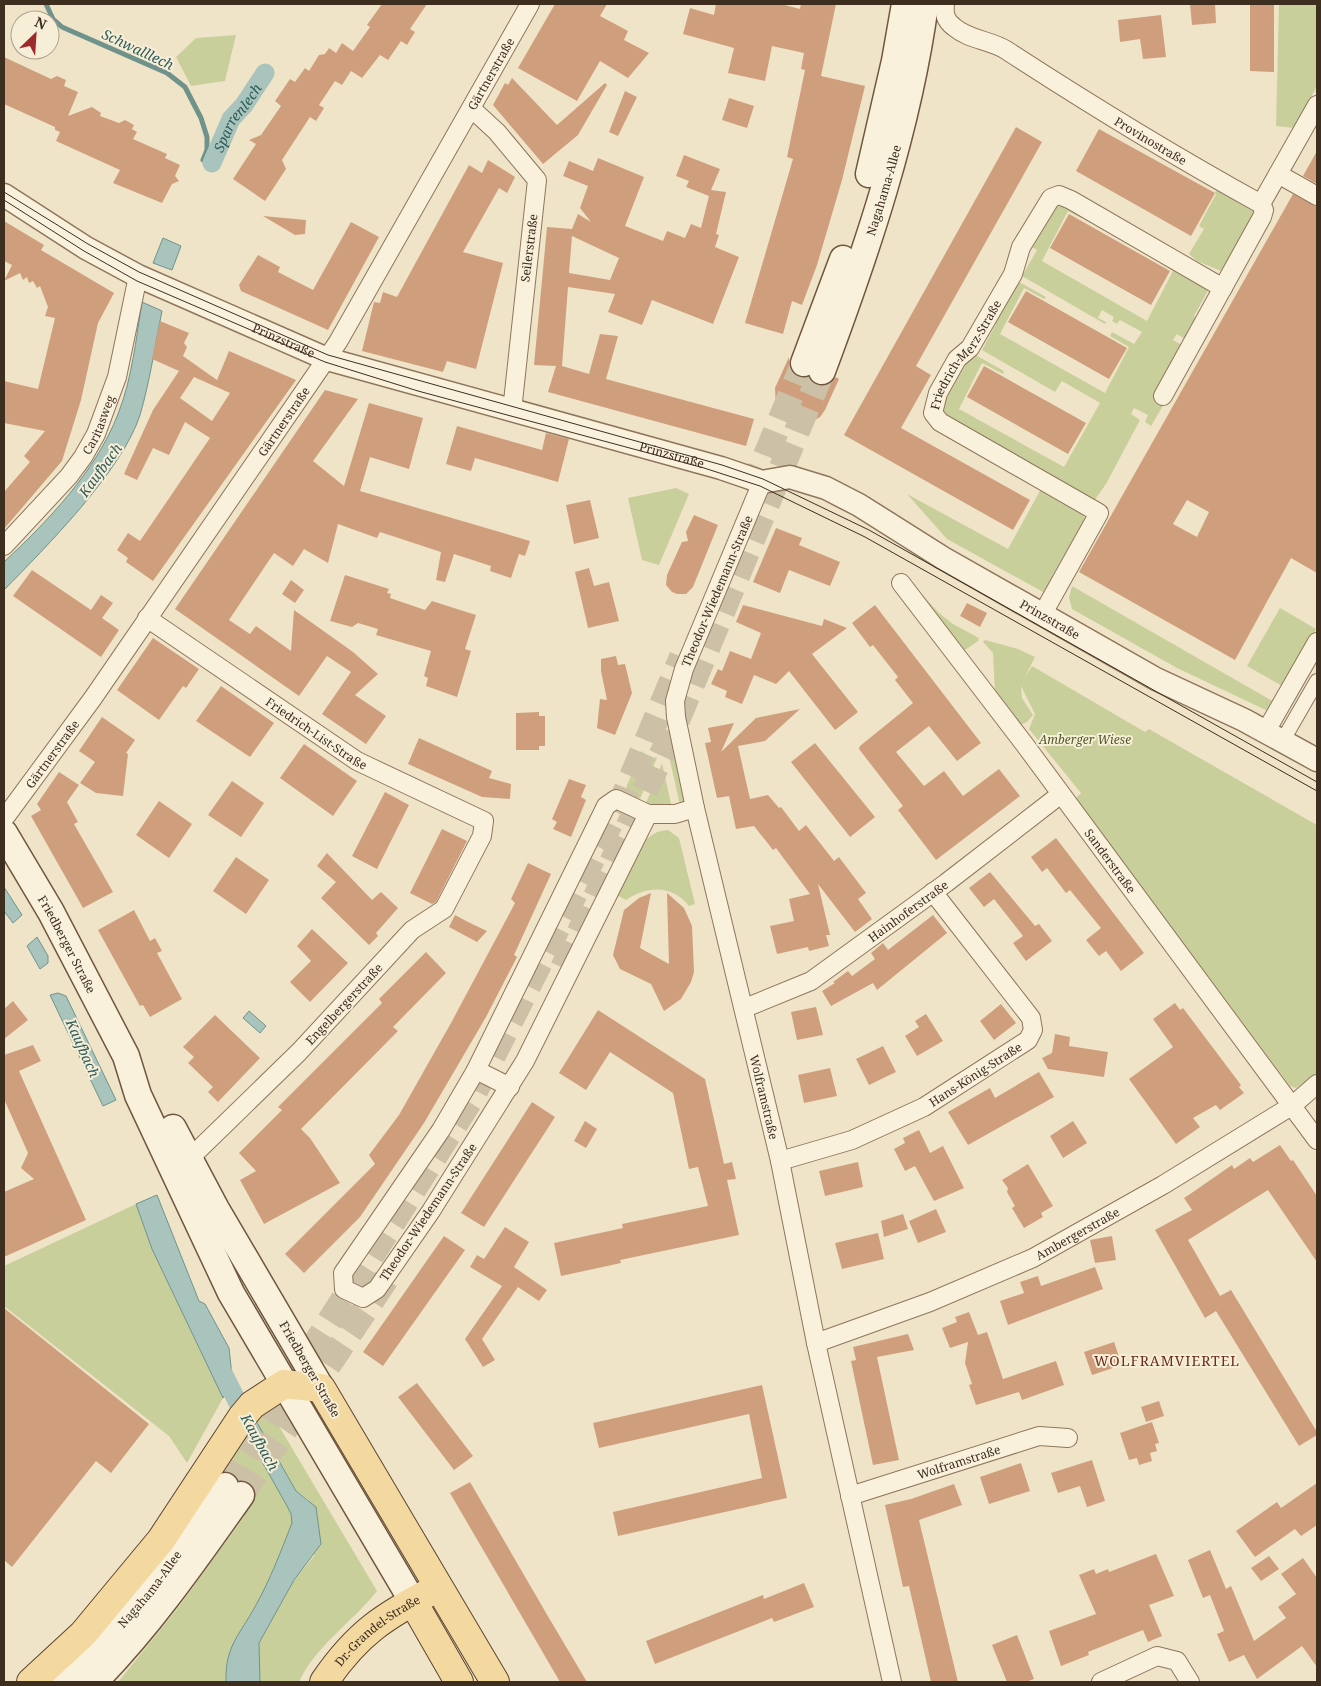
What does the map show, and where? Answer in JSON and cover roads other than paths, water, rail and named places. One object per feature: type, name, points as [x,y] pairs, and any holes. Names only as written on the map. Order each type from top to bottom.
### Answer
[{"type":"main road","name":"Nagahama-Allee","points":[[905,4],[888,94],[865,190],[813,367],[849,298],[881,198],[908,90],[938,8]]},
{"type":"main road","name":"Friedberger Straße","points":[[4,833],[51,912],[126,1056],[138,1095],[276,1389],[412,1602],[458,1682]]},
{"type":"main road","name":"Friedberger Straße","points":[[126,1056],[152,1088],[189,1159],[437,1588],[494,1682]]},
{"type":"main road","points":[[31,1682],[83,1634],[161,1540],[231,1433],[252,1405],[276,1389],[321,1388]]},
{"type":"main road","name":"Nagahama-Allee","points":[[62,1682],[122,1623],[233,1490],[175,1589],[137,1636],[94,1682]]},
{"type":"main road","name":"Dr.-Grandel-Straße","points":[[324,1682],[340,1657],[371,1628],[437,1588]]},
{"type":"street","name":"Gärtnerstraße","points":[[4,818],[72,727],[327,359],[472,109],[530,4]]},
{"type":"street","name":"Provinostraße","points":[[938,8],[959,31],[1002,48],[1114,118],[1261,204]]},
{"type":"street","points":[[1163,396],[1262,217],[1264,210],[1261,204],[1317,104]]},
{"type":"street","name":"Seilerstraße","points":[[472,109],[497,132],[536,180],[512,411]]},
{"type":"street","points":[[1278,174],[1317,196]]},
{"type":"street","name":"Prinzstraße","points":[[4,195],[86,248],[138,276],[327,359],[721,468],[762,482],[790,477],[826,488],[859,505],[919,544],[1156,679],[1274,736],[1317,760]]},
{"type":"street","name":"Friedrich-Merz-Straße","points":[[1042,615],[1099,513],[940,422],[933,413],[938,393],[957,359],[970,348],[1013,274],[1021,247],[1051,198],[1059,195],[1071,200],[1223,288]]},
{"type":"street","name":"Caritasweg","points":[[4,546],[69,476],[84,457],[96,434],[117,377],[138,276]]},
{"type":"street","name":"Theodor-Wiedemann-Straße","points":[[674,701],[688,661],[762,482]]},
{"type":"street","name":"Sanderstraße","points":[[901,583],[1294,1105],[1317,1140]]},
{"type":"street","name":"Friedrich-List-Straße","points":[[148,618],[357,761],[484,821],[482,836]]},
{"type":"street","points":[[1274,736],[1317,642]]},
{"type":"street","points":[[1274,736],[1317,681]]},
{"type":"street","name":"Wolframstraße","points":[[674,701],[695,808],[745,1008],[780,1161],[816,1343],[892,1682]]},
{"type":"street","name":"Hainhoferstraße","points":[[745,1008],[811,981],[934,892],[1061,794]]},
{"type":"street","name":"Theodor-Wiedemann-Straße","points":[[648,814],[534,1044],[510,1087],[431,1210],[377,1289],[363,1298],[344,1289],[343,1272],[441,1130],[476,1070],[606,806],[616,800],[648,814],[675,814],[695,808]]},
{"type":"street","name":"Engelbergerstraße","points":[[189,1159],[305,1045],[412,930],[444,909],[482,836]]},
{"type":"street","name":"Hans-König-Straße","points":[[780,1161],[852,1140],[924,1107],[1028,1040],[1033,1030],[1031,1018],[934,892]]},
{"type":"street","points":[[476,1070],[510,1087]]},
{"type":"street","name":"Ambergerstraße","points":[[816,1343],[930,1302],[1033,1258],[1155,1190],[1294,1105],[1317,1084]]},
{"type":"street","name":"Wolframstraße","points":[[850,1496],[1039,1436],[1068,1438]]},
{"type":"street","points":[[1101,1682],[1157,1656],[1177,1661],[1190,1682]]},
{"type":"water","points":[[163,238],[181,246],[172,270],[153,263]]},
{"type":"water","points":[[142,302],[162,311],[144,402],[131,437],[100,484],[81,507],[4,590],[4,562],[37,530],[69,494],[84,475],[109,435],[127,387]]},
{"type":"water","points":[[4,887],[22,915],[13,923],[4,911]]},
{"type":"water","points":[[37,937],[48,956],[48,963],[40,969],[27,946]]},
{"type":"water","points":[[58,993],[66,996],[116,1100],[103,1106],[50,995]]},
{"type":"water","points":[[249,1011],[266,1026],[260,1033],[243,1018]]},
{"type":"water","points":[[157,1195],[199,1301],[205,1304],[229,1348],[233,1385],[223,1398],[152,1249],[136,1204]]},
{"type":"water","points":[[255,1419],[296,1491],[316,1507],[321,1544],[294,1580],[259,1643],[260,1682],[226,1682],[226,1669],[231,1649],[266,1586],[292,1523],[291,1514],[287,1506],[246,1433]]},
{"type":"waterway","name":"Schwalllech","points":[[46,4],[53,19],[62,27],[167,73],[185,87],[201,118],[207,137],[207,150],[203,160]]},
{"type":"waterway","name":"Sparrenlech","points":[[212,163],[231,119],[244,105],[265,73]]},
{"type":"waterway","name":"Kaufbach","points":[[219,1365],[248,1423]]},
{"type":"tunnel","points":[[751,492],[804,363]]},
{"type":"tunnel","points":[[563,968],[671,735],[822,371]]},
{"type":"tunnel","points":[[225,1486],[471,1099],[624,796],[682,657]]},
{"type":"tunnel","points":[[241,1495],[388,1276]]},
{"type":"tram line","points":[[4,192],[88,244],[139,272],[328,355],[722,465],[763,479],[869,530],[1317,782]]},
{"type":"tram line","points":[[4,200],[84,251],[137,281],[325,362],[418,391],[704,468],[760,486],[865,537],[1317,791]]},
{"type":"district","name":"WOLFRAMVIERTEL","points":[[1167,1360]]},
{"type":"park label","name":"Amberger Wiese","points":[[1085,739]]}]
